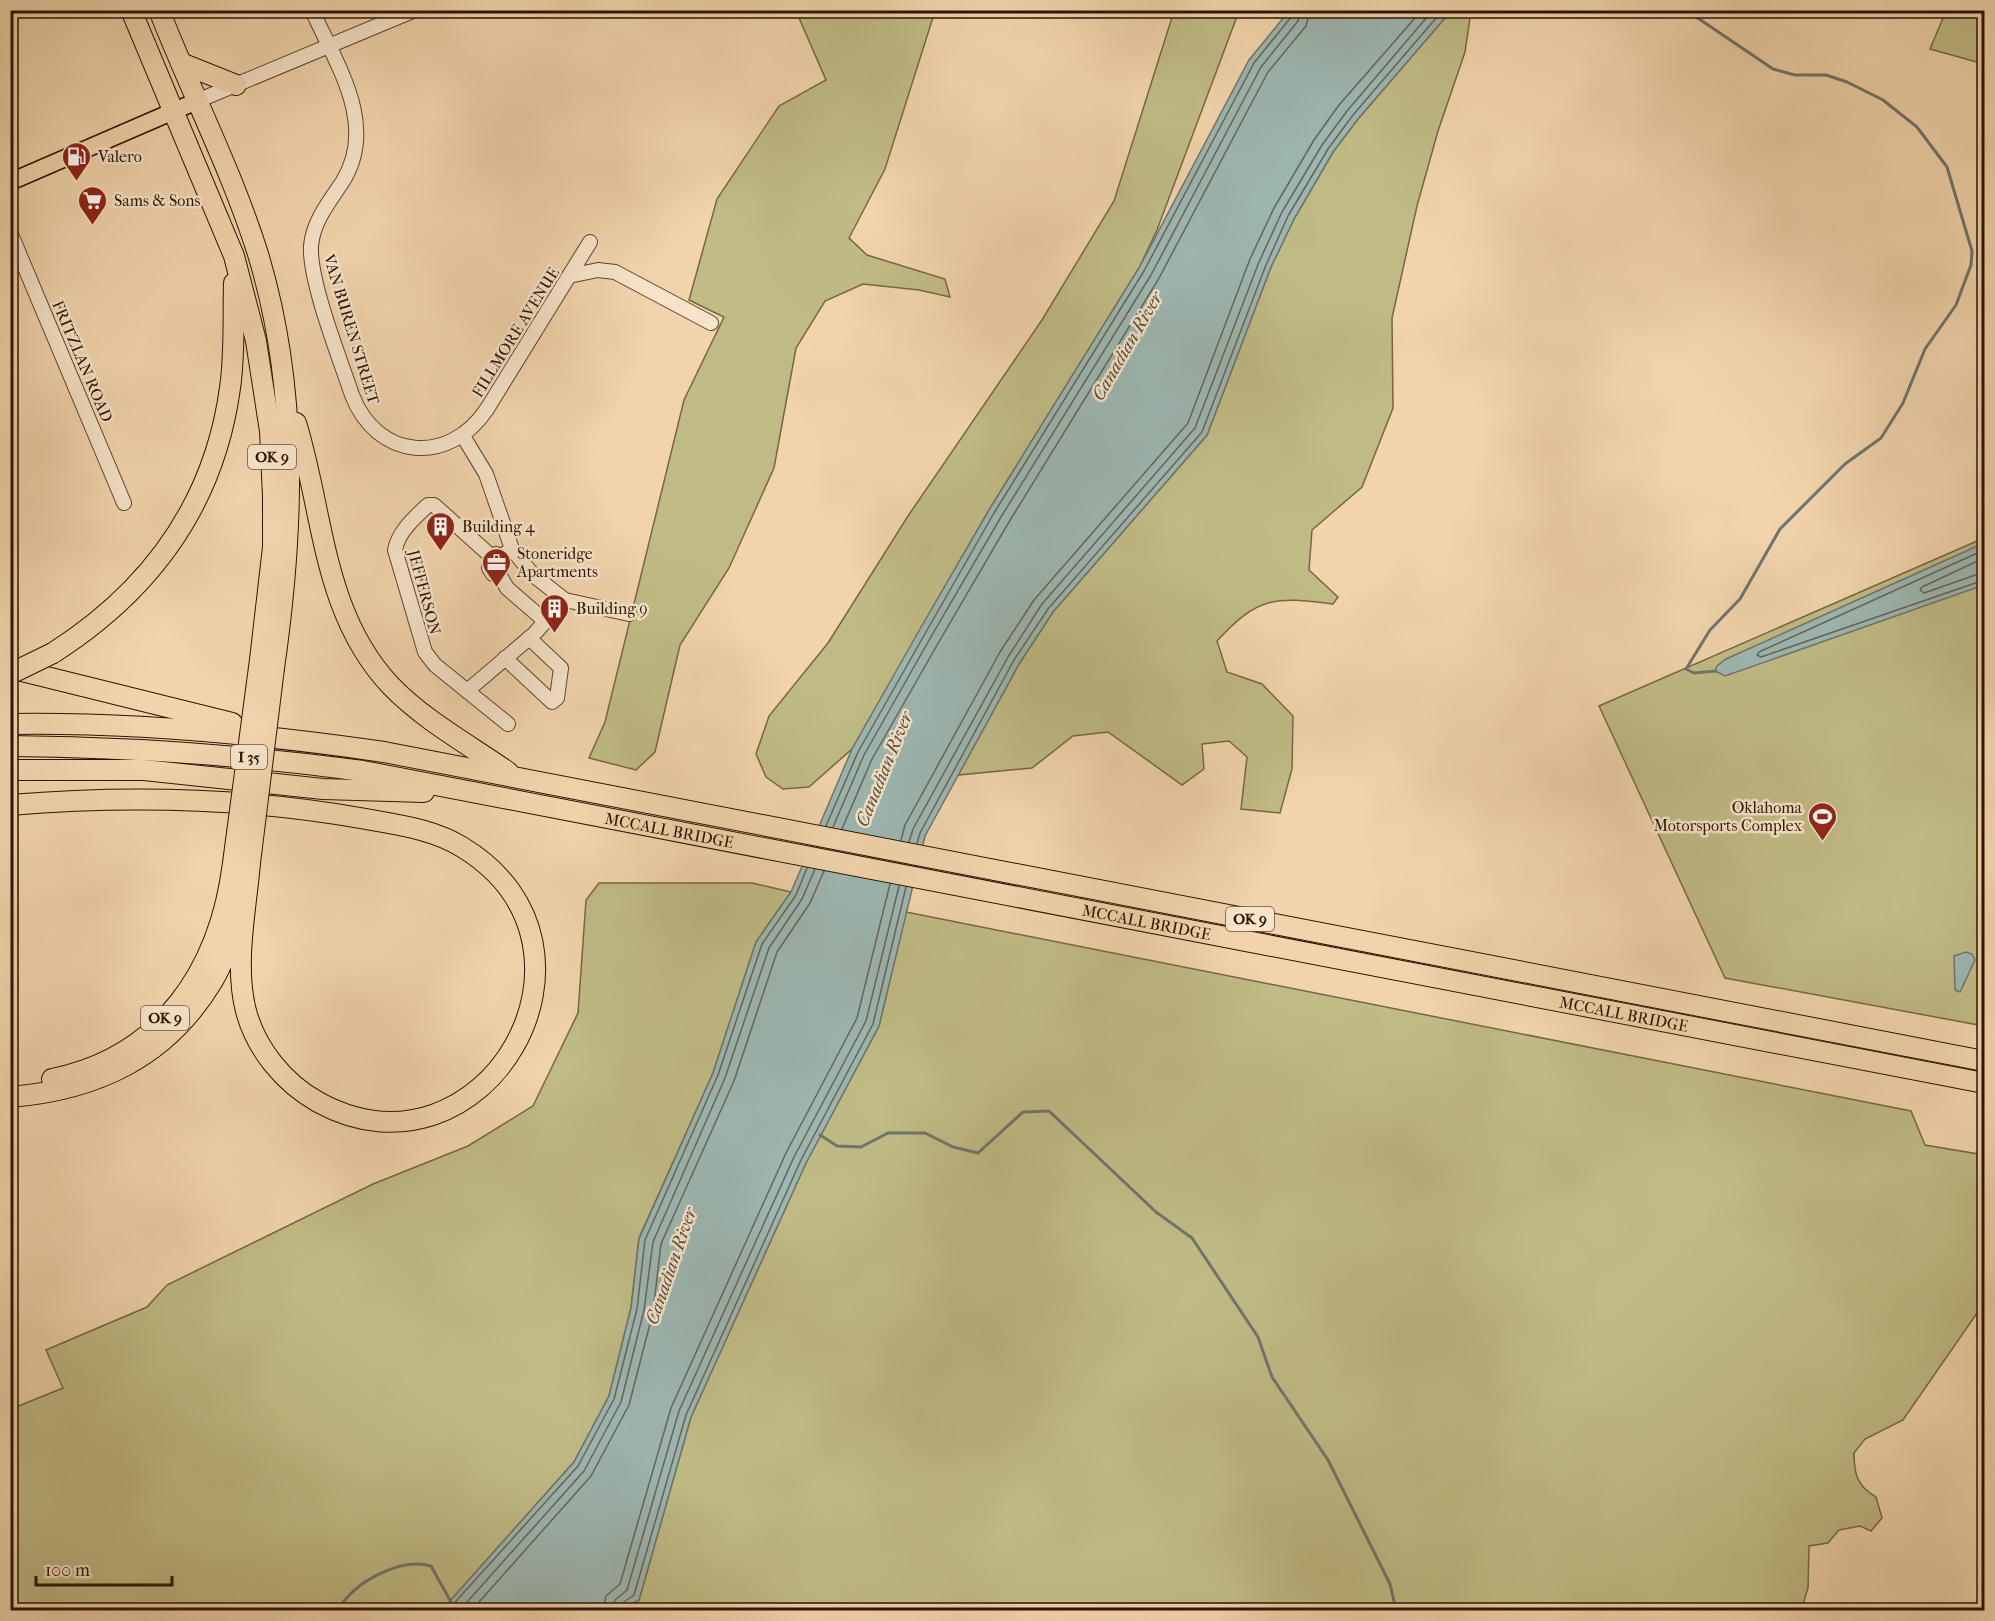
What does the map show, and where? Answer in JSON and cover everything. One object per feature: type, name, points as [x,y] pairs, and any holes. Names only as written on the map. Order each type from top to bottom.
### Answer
[{"type":"highway","name":"OK 9","points":[[10,1084],[62,1077],[104,1062],[141,1039],[181,1001],[208,958],[242,863],[267,664],[273,547],[270,431],[256,341],[234,256],[131,10]]},
{"type":"highway","name":"OK 9","points":[[159,10],[241,205],[258,255],[284,381],[310,468],[334,587],[362,648],[390,685],[420,712],[515,777]]},
{"type":"highway","points":[[181,63],[236,85]]},
{"type":"highway","points":[[10,674],[53,653],[111,612],[161,558],[194,505],[219,441],[231,387],[234,256]]},
{"type":"highway","points":[[267,664],[284,603],[290,516],[289,421],[284,381]]},
{"type":"highway","points":[[10,668],[298,740]]},
{"type":"highway","name":"I 35","points":[[10,724],[128,726],[298,740],[384,752],[515,777]]},
{"type":"highway","name":"I 35","points":[[10,746],[159,749],[231,755],[363,771],[485,794]]},
{"type":"highway","name":"OK 9","points":[[10,776],[96,769],[190,773],[323,789],[485,794]]},
{"type":"highway","points":[[10,770],[96,769]]},
{"type":"highway","name":"MCCALL BRIDGE","points":[[515,777],[1984,1061]]},
{"type":"highway","name":"MCCALL BRIDGE","points":[[485,794],[1984,1083]]},
{"type":"highway","points":[[10,805],[138,799],[258,805],[348,816],[416,828],[462,846],[486,864],[502,880],[524,915],[532,942],[536,969],[531,1009],[524,1030],[507,1061],[474,1093],[444,1110],[426,1116],[384,1120],[364,1118],[329,1108],[309,1097],[277,1069],[259,1041],[246,1012],[242,991],[242,863]]},
{"type":"highway","points":[[10,1097],[51,1093],[95,1081],[133,1062],[168,1036],[200,1000],[213,981],[225,956],[239,912],[242,863]]},
{"type":"main road","points":[[10,182],[197,101]]},
{"type":"street","name":"VAN BUREN STREET","points":[[312,10],[353,104],[358,139],[351,167],[318,223],[311,251],[314,272],[352,395],[369,426],[400,445],[419,448],[435,447],[463,436]]},
{"type":"street","points":[[197,101],[415,10]]},
{"type":"street","name":"FRITZLAN ROAD","points":[[10,231],[124,504]]},
{"type":"street","name":"FILLMORE AVENUE","points":[[463,436],[483,414],[590,242]]},
{"type":"street","points":[[569,276],[606,270],[615,272],[711,323]]},
{"type":"street","points":[[463,436],[486,474],[511,546],[533,575],[561,597],[629,614]]},
{"type":"street","name":"JEFFERSON","points":[[508,724],[435,665],[425,652],[395,550],[397,540],[428,505],[434,505],[494,556],[489,568],[493,574],[500,576],[507,588],[546,619]]},
{"type":"street","points":[[494,556],[497,550],[511,546]]},
{"type":"street","points":[[467,691],[529,638],[546,619],[548,610],[561,597]]},
{"type":"street","points":[[505,658],[552,702],[557,698],[561,668],[529,638]]},
{"type":"shaded area","points":[[796,11],[935,11],[885,169],[849,238],[867,255],[945,279],[950,297],[919,290],[863,284],[825,301],[796,348],[774,468],[729,568],[680,645],[655,752],[636,770],[589,758],[605,722],[684,400],[724,317],[689,300],[717,199],[779,106],[826,80]]},
{"type":"shaded area","points":[[1174,11],[1239,11],[1157,230],[1139,268],[989,510],[852,749],[809,787],[783,789],[766,777],[756,754],[769,716],[828,643],[908,516],[1042,320],[1114,201]]},
{"type":"shaded area","points":[[1451,11],[1471,11],[1465,52],[1438,131],[1417,206],[1392,318],[1393,408],[1362,487],[1312,530],[1309,570],[1338,597],[1333,604],[1296,600],[1268,603],[1244,616],[1217,641],[1227,672],[1262,684],[1293,716],[1292,769],[1280,813],[1241,809],[1247,757],[1229,741],[1202,744],[1204,769],[1182,785],[1108,732],[1073,736],[1032,768],[958,775],[1019,664],[1053,612],[1207,435],[1271,267],[1294,219],[1333,152],[1358,119]]},
{"type":"shaded area","points":[[1946,11],[1984,11],[1984,64],[1930,49]]},
{"type":"shaded area","name":"Oklahoma Motorsports Complex","points":[[1984,538],[1984,1026],[1725,978],[1599,706]]},
{"type":"shaded area","points":[[599,883],[752,883],[791,892],[756,942],[713,1073],[639,1238],[631,1308],[609,1396],[574,1462],[450,1601],[438,1610],[11,1610],[11,1409],[63,1388],[46,1350],[147,1307],[167,1285],[373,1184],[468,1146],[533,1106],[578,1013],[586,900]]},
{"type":"shaded area","points":[[906,912],[1911,1111],[1925,1145],[1984,1155],[1984,1303],[1903,1420],[1865,1439],[1854,1453],[1858,1479],[1876,1497],[1882,1518],[1871,1531],[1860,1526],[1839,1530],[1828,1543],[1809,1546],[1808,1588],[1803,1610],[621,1610],[639,1600],[691,1417],[806,1163],[879,1026]]},
{"type":"water","name":"Canadian River","points":[[1289,11],[1451,11],[1358,119],[1333,152],[1294,219],[1271,267],[1207,435],[1053,612],[1019,664],[925,836],[879,1026],[806,1163],[691,1417],[639,1600],[621,1610],[438,1610],[450,1601],[574,1462],[609,1396],[631,1308],[639,1239],[713,1073],[756,942],[791,892],[852,749],[920,629],[989,510],[1139,268],[1249,60]]},
{"type":"water","points":[[1984,543],[1984,585],[1725,676],[1715,671],[1717,666],[1726,659]]},
{"type":"water","points":[[1966,952],[1972,954],[1975,960],[1960,992],[1955,990],[1954,956]]},
{"type":"waterway","points":[[1686,10],[1773,69],[1795,75],[1826,75],[1847,82],[1883,100],[1917,127],[1947,167],[1972,251],[1971,265],[1956,305],[1925,349],[1903,403],[1881,438],[1845,464],[1780,529],[1740,599],[1710,630],[1686,669],[1694,673],[1716,671]]},
{"type":"waterway","points":[[820,1135],[837,1146],[861,1147],[888,1133],[925,1133],[953,1147],[978,1153],[1023,1112],[1049,1111],[1156,1212],[1192,1238],[1258,1337],[1272,1377],[1328,1460],[1390,1584],[1396,1610]]},
{"type":"waterway","points":[[338,1610],[345,1600],[366,1581],[392,1569],[419,1564],[431,1566],[451,1602]]},
{"type":"place","name":"Valero","points":[[77,182]]},
{"type":"place","name":"Sams & Sons","points":[[93,226]]},
{"type":"place","name":"Building 4","points":[[441,552]]},
{"type":"place","name":"Stoneridge Apartments","points":[[496,588]]},
{"type":"place","name":"Building 9","points":[[555,634]]},
{"type":"place","name":"Oklahoma Motorsports Complex","points":[[1823,842]]}]
